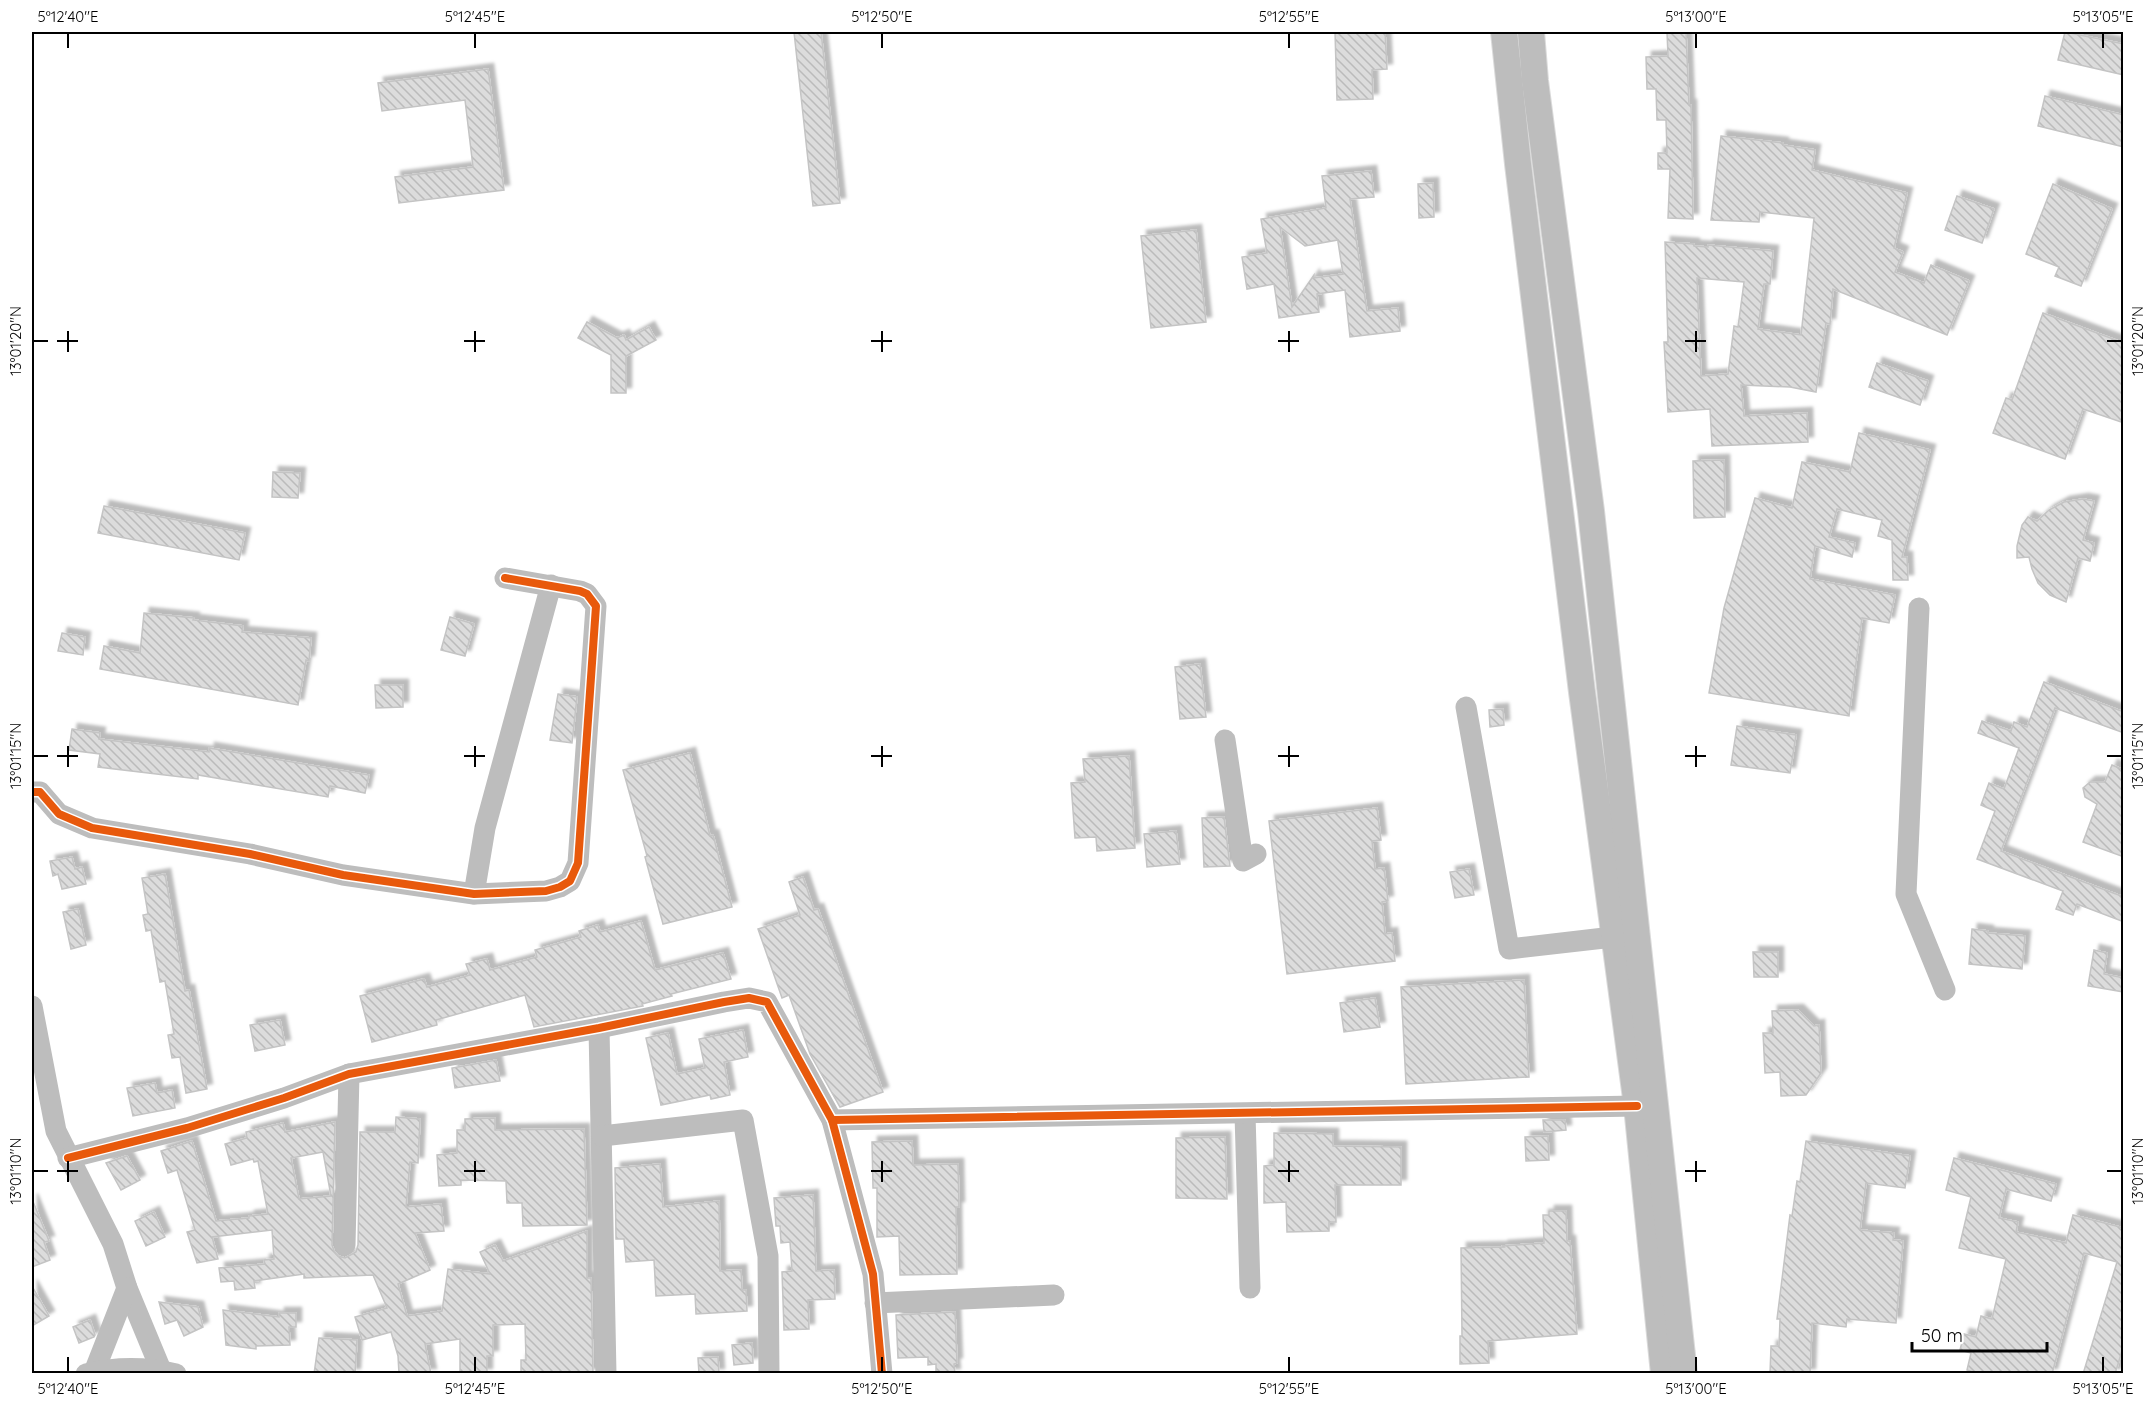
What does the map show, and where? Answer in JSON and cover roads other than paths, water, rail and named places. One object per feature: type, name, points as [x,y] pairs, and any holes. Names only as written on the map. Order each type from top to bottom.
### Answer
[{"type":"main road","points":[[1504,32],[1518,164],[1613,937],[1636,1106],[1664,1374]]},
{"type":"main road","points":[[1531,32],[1535,81],[1590,511],[1684,1374]]},
{"type":"street","points":[[32,792],[40,792],[59,814],[92,828],[250,854],[343,875],[474,894],[546,891],[560,887],[570,881],[578,863],[596,606],[587,594],[550,585],[504,578]]},
{"type":"street","points":[[474,894],[485,828],[550,585]]},
{"type":"street","points":[[1919,608],[1906,894],[1945,990]]},
{"type":"street","points":[[1466,707],[1509,949],[1613,937]]},
{"type":"street","points":[[1225,740],[1243,861],[1256,854]]},
{"type":"street","points":[[68,1158],[187,1128],[284,1098],[350,1074],[749,998],[767,1002],[832,1120],[873,1274],[882,1374]]},
{"type":"street","points":[[32,1006],[56,1131],[113,1244],[127,1288],[169,1372]]},
{"type":"street","points":[[599,1028],[606,1374]]},
{"type":"street","points":[[345,1245],[350,1074]]},
{"type":"street","points":[[832,1120],[1636,1106]]},
{"type":"street","points":[[1245,1114],[1250,1287]]},
{"type":"street","points":[[602,1136],[743,1120],[768,1256],[769,1374]]},
{"type":"street","points":[[90,1373],[127,1288]]},
{"type":"street","points":[[876,1303],[1054,1295]]},
{"type":"street","points":[[90,1373],[125,1368],[169,1372]]}]
